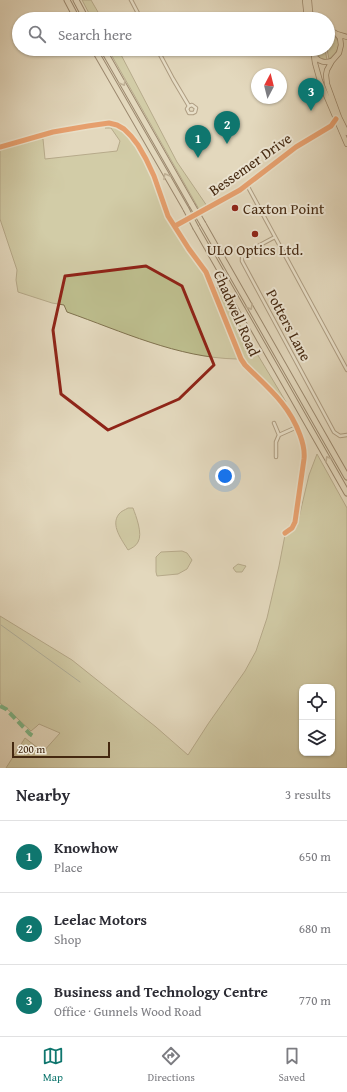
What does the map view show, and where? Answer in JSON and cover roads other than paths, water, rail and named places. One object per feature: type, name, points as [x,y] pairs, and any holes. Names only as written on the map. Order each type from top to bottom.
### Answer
[{"type":"highway","points":[[67,0],[73,12]]},
{"type":"highway","points":[[76,0],[82,12]]},
{"type":"highway","points":[[98,56],[347,493]]},
{"type":"highway","points":[[108,56],[347,477]]},
{"type":"main road","points":[[305,0],[306,12]]},
{"type":"main road","points":[[310,0],[310,12]]},
{"type":"main road","points":[[337,34],[347,36]]},
{"type":"main road","points":[[337,34],[341,41],[341,50]]},
{"type":"main road","points":[[347,45],[332,61],[326,75],[326,84],[344,130],[347,144]]},
{"type":"main road","points":[[315,57],[326,63],[332,61]]},
{"type":"main road","points":[[315,57],[315,63],[320,81],[336,119],[344,130]]},
{"type":"street","points":[[130,0],[137,12]]},
{"type":"street","points":[[162,56],[189,106]]},
{"type":"street","name":"Bessemer Drive","points":[[175,226],[247,185],[296,146],[332,127],[336,119]]},
{"type":"street","name":"Chadwell Road","points":[[101,124],[109,124],[124,129],[138,145],[154,176],[168,216],[206,272],[241,359],[245,365],[281,400],[297,427],[305,452],[295,522],[289,531],[285,533]]},
{"type":"street","points":[[247,185],[347,370]]},
{"type":"street","name":"Potters Lane","points":[[275,237],[245,253],[242,261],[334,432],[340,436],[347,435]]},
{"type":"street","points":[[274,423],[279,435]]},
{"type":"street","points":[[276,457],[276,442],[279,435],[297,427]]},
{"type":"waterway","points":[[1,625],[80,682]]},
{"type":"place","name":"Business and Technology Centre","points":[[311,111]]},
{"type":"place","name":"Leelac Motors","points":[[227,144]]},
{"type":"place","name":"Knowhow","points":[[198,158]]},
{"type":"place","name":"Caxton Point","points":[[235,208]]},
{"type":"place","name":"ULO Optics Ltd.","points":[[255,234]]}]
